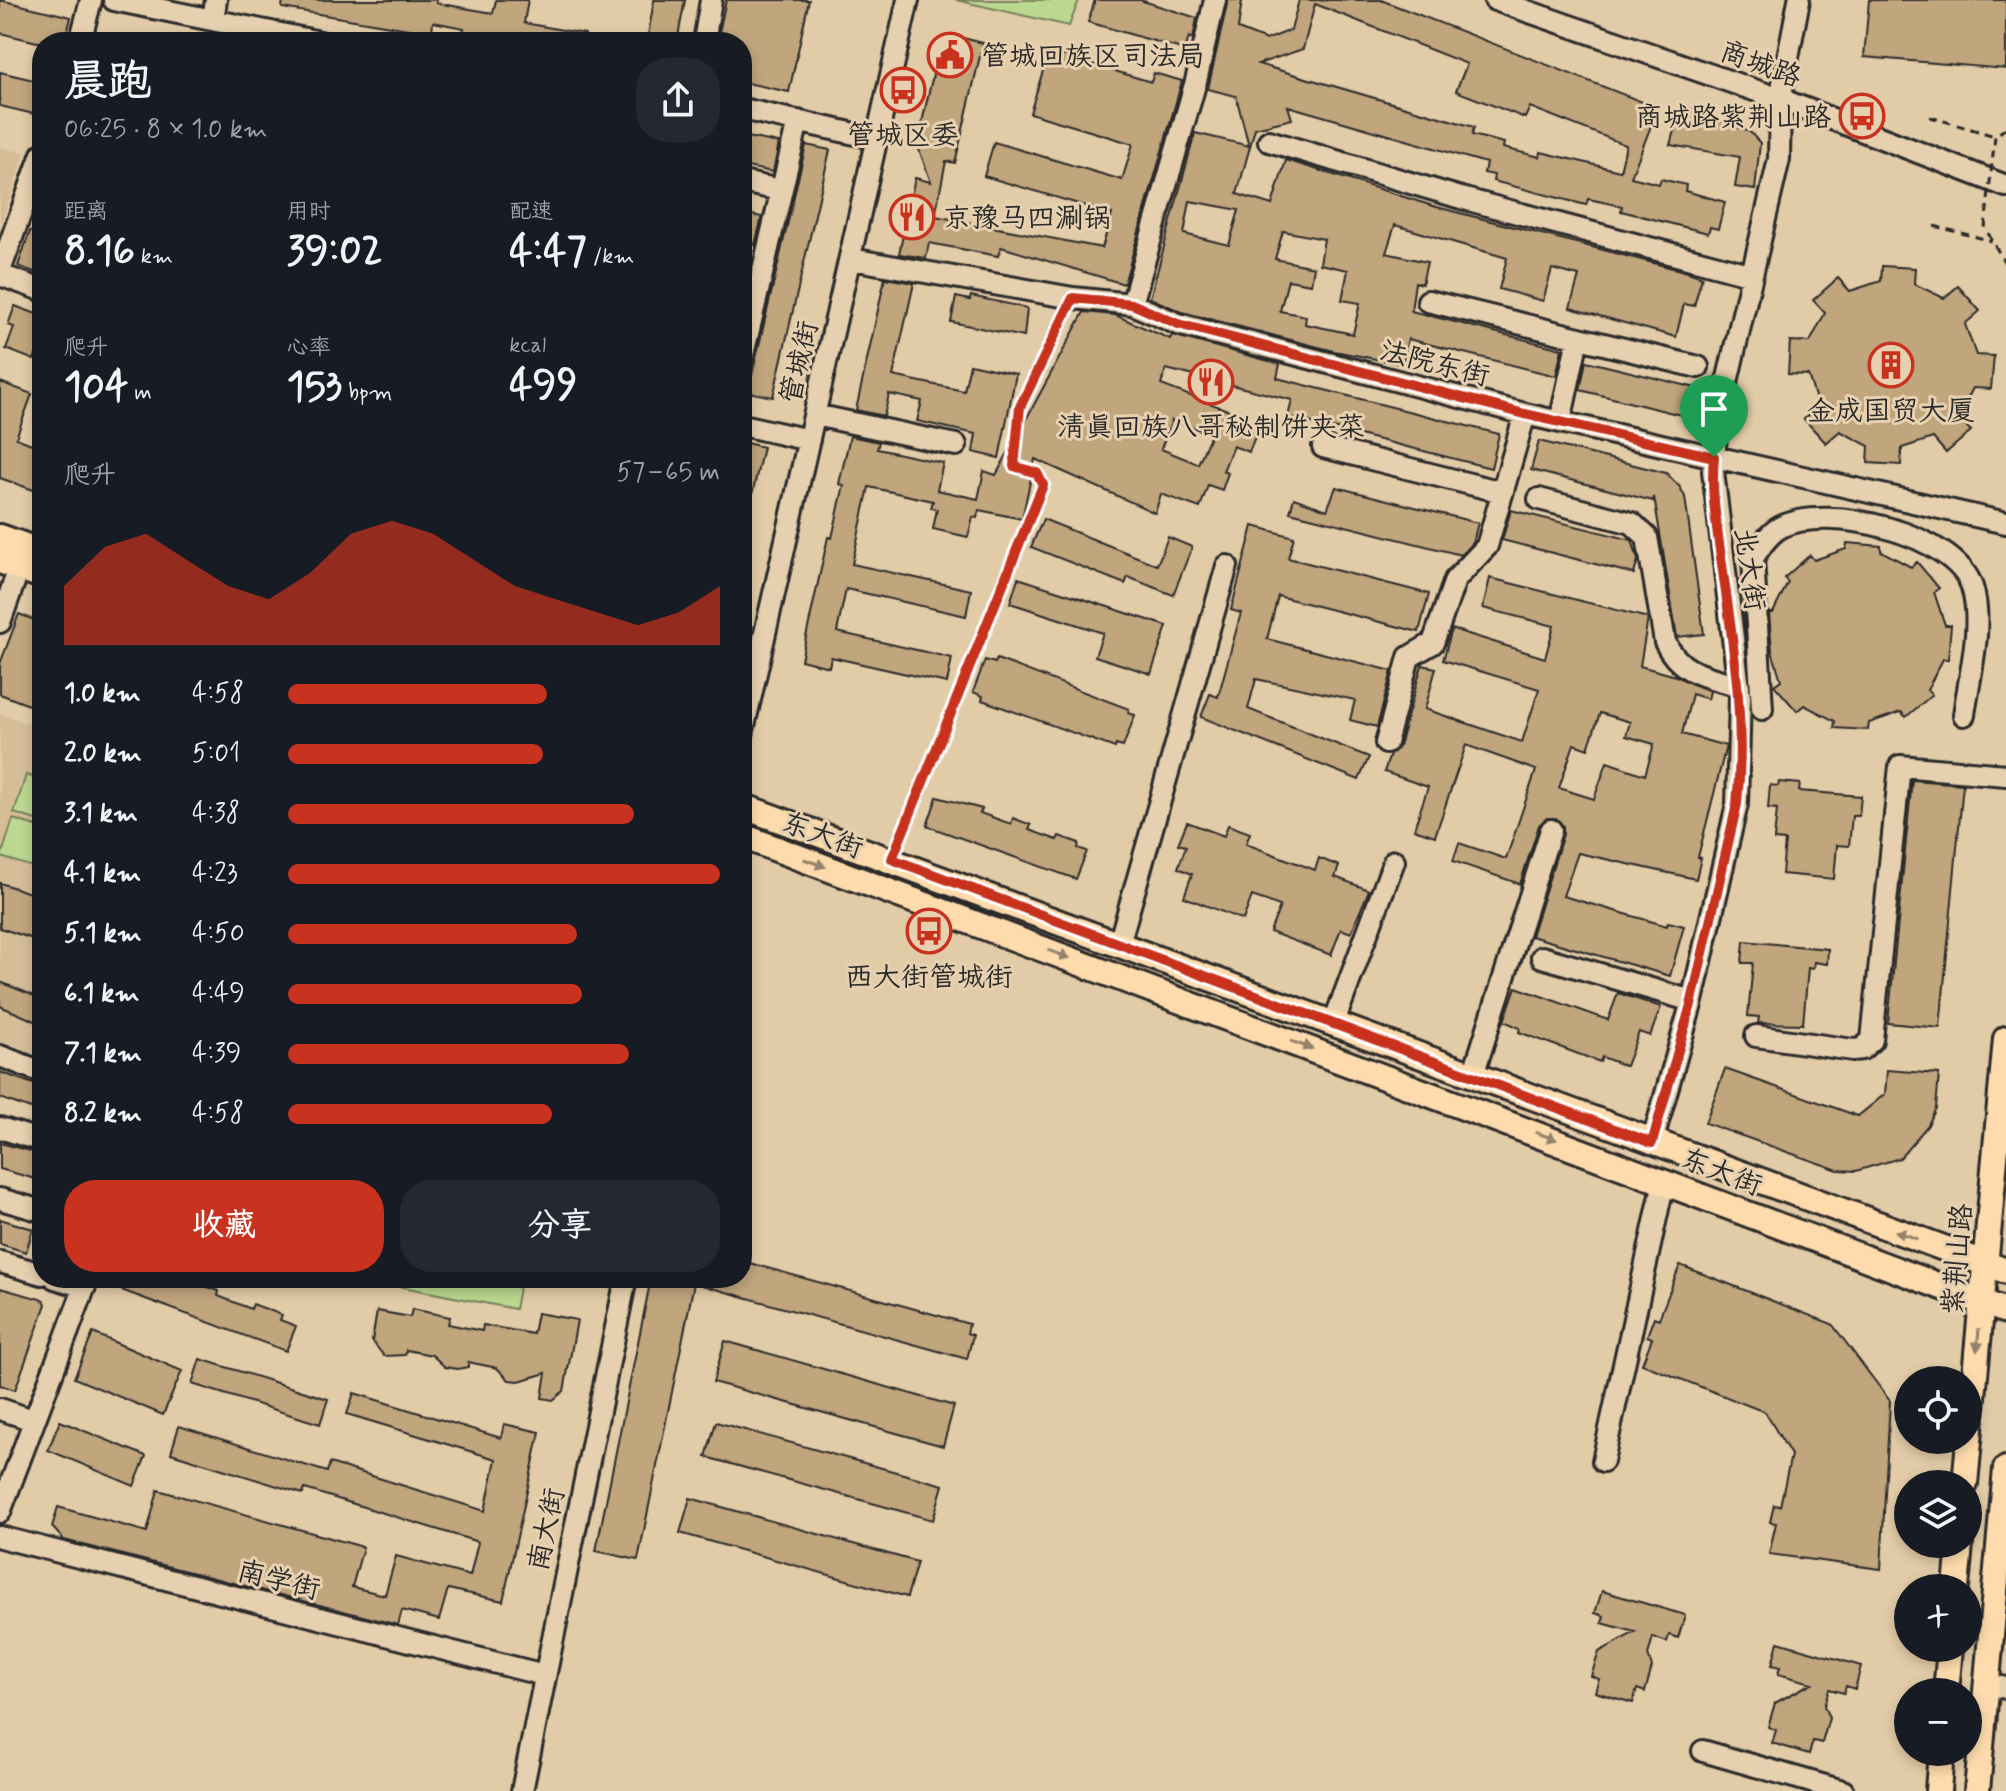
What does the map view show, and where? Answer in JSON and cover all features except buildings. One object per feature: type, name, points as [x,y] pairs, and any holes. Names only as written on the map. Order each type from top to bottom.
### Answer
[{"type":"main road","points":[[0,537],[32,548]]},
{"type":"main road","name":"东大街","points":[[752,810],[1996,1267]]},
{"type":"main road","name":"东大街","points":[[752,840],[2006,1311]]},
{"type":"main road","name":"紫荆山路","points":[[1966,1470],[1982,1302],[1996,1267],[2006,1039]]},
{"type":"main road","points":[[1977,1791],[1996,1686],[2006,1469]]},
{"type":"main road","points":[[1938,1791],[1940,1766]]},
{"type":"street","points":[[83,32],[91,0]]},
{"type":"street","points":[[114,0],[214,10],[287,32]]},
{"type":"street","points":[[706,32],[711,0]]},
{"type":"street","name":"管城街","points":[[752,691],[908,0]]},
{"type":"street","points":[[1132,304],[1196,81],[1215,0]]},
{"type":"street","name":"商城路","points":[[1495,0],[1780,99],[2006,186]]},
{"type":"street","name":"北大街","points":[[1652,1143],[1692,1001],[1737,804],[1741,744],[1739,686],[1716,517],[1714,457],[1717,425],[1779,159],[1780,99],[1799,0]]},
{"type":"street","points":[[752,111],[878,139]]},
{"type":"street","points":[[752,315],[798,121]]},
{"type":"street","points":[[1269,141],[1461,198],[1752,275]]},
{"type":"street","points":[[32,182],[0,273],[32,286]]},
{"type":"street","points":[[752,184],[780,190]]},
{"type":"street","name":"法院东街","points":[[851,259],[1073,298],[1132,304],[1178,324],[1525,414],[2006,523]]},
{"type":"street","points":[[1428,301],[1698,367]]},
{"type":"street","points":[[1560,422],[1578,338]]},
{"type":"street","points":[[1386,743],[1409,657],[1433,643],[1455,580],[1487,546],[1525,414]]},
{"type":"street","points":[[815,415],[956,445]]},
{"type":"street","points":[[752,427],[809,440]]},
{"type":"street","points":[[1323,447],[1502,492]]},
{"type":"street","points":[[1878,526],[1883,495]]},
{"type":"street","points":[[1539,499],[1632,523],[1642,530],[1647,537],[1665,642],[1673,656],[1684,668],[1739,686]]},
{"type":"street","points":[[1762,709],[1753,558],[1781,527],[1803,521],[1878,526],[1926,540],[1960,564],[1972,586],[1977,613],[1964,715]]},
{"type":"street","points":[[1119,944],[1227,566]]},
{"type":"street","points":[[0,622],[20,568]]},
{"type":"street","points":[[1756,1036],[1853,1050],[1862,1049],[1872,1040],[1900,766],[2006,775]]},
{"type":"street","points":[[1473,1075],[1551,830]]},
{"type":"street","points":[[1333,1025],[1394,861]]},
{"type":"street","points":[[1542,957],[1692,1001]]},
{"type":"street","points":[[0,1056],[32,1068]]},
{"type":"street","points":[[0,1128],[32,1138]]},
{"type":"street","points":[[1603,1461],[1664,1181]]},
{"type":"street","points":[[0,1199],[32,1208]]},
{"type":"street","points":[[0,1262],[32,1271]]},
{"type":"street","points":[[0,1512],[84,1288]]},
{"type":"street","name":"南大街","points":[[522,1791],[624,1288]]},
{"type":"street","points":[[0,1409],[33,1420]]},
{"type":"street","name":"南学街","points":[[0,1537],[544,1675]]},
{"type":"street","points":[[1703,1751],[1843,1791]]},
{"type":"path","points":[[1930,117],[1995,136]]},
{"type":"path","points":[[2006,128],[1995,136],[1985,228],[2006,265]]},
{"type":"path","points":[[1934,226],[1992,241]]},
{"type":"path","points":[[892,859],[1043,485],[1037,473],[1014,466],[1020,407],[1073,298]]},
{"type":"shaded area","points":[[0,147],[25,153],[0,227]]},
{"type":"shaded area","points":[[0,714],[32,725],[32,1057],[0,1045]]},
{"type":"green space","points":[[956,0],[1079,0],[1069,26]]},
{"type":"green space","points":[[26,775],[32,777],[32,819],[14,813]]},
{"type":"green space","points":[[13,819],[32,825],[32,867],[1,857]]},
{"type":"green space","points":[[408,1288],[519,1288],[515,1309]]},
{"type":"place","name":"管城回族区司法局","points":[[950,55]]},
{"type":"place","name":"管城区委","points":[[903,90]]},
{"type":"place","name":"商城路紫荆山路","points":[[1862,116]]},
{"type":"place","name":"京豫马四涮锅","points":[[912,217]]},
{"type":"place","name":"金成国贸大厦","points":[[1891,365]]},
{"type":"place","name":"清真回族八哥秘制饼夹菜","points":[[1211,382]]},
{"type":"place","name":"西大街管城街","points":[[929,931]]},
{"type":"route","points":[[1073,298],[1098,298],[1132,304],[1178,324],[1525,414],[1714,457],[1716,517],[1740,697],[1740,776],[1737,804],[1692,1001],[1652,1143],[892,859],[1043,485],[1037,473],[1014,466],[1020,407],[1073,298]]}]
